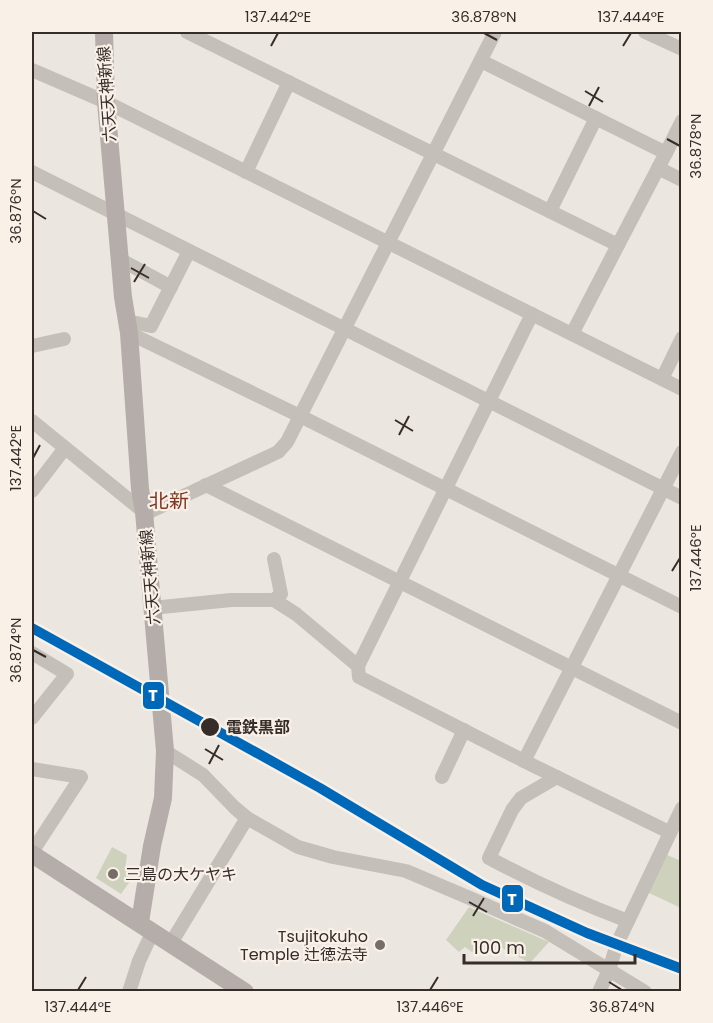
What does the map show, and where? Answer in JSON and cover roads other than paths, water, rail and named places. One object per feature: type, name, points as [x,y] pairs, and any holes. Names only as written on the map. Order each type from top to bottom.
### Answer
[{"type":"main road","name":"六天天神新線","points":[[104,32],[106,102],[165,751],[163,798],[152,846],[147,927]]},
{"type":"main road","points":[[32,853],[245,992]]},
{"type":"street","points":[[187,32],[209,36],[289,82],[618,245]]},
{"type":"street","points":[[32,421],[144,512],[149,512],[278,452],[287,442],[495,32]]},
{"type":"street","points":[[645,32],[680,45]]},
{"type":"street","points":[[481,61],[666,153]]},
{"type":"street","points":[[32,70],[106,102],[681,388]]},
{"type":"street","points":[[246,171],[289,82]]},
{"type":"street","points":[[550,211],[596,118]]},
{"type":"street","points":[[572,334],[681,121]]},
{"type":"street","points":[[658,168],[681,180]]},
{"type":"street","points":[[32,172],[681,498]]},
{"type":"street","points":[[128,327],[152,326],[189,251]]},
{"type":"street","points":[[121,260],[171,287]]},
{"type":"street","points":[[532,314],[358,666],[359,677],[669,832]]},
{"type":"street","points":[[128,327],[681,607]]},
{"type":"street","points":[[662,379],[681,338]]},
{"type":"street","points":[[32,346],[64,339]]},
{"type":"street","points":[[32,491],[65,448]]},
{"type":"street","points":[[524,761],[681,452]]},
{"type":"street","points":[[206,485],[681,723]]},
{"type":"street","points":[[274,559],[281,594],[274,600]]},
{"type":"street","points":[[152,608],[231,600],[274,600],[296,614],[358,666]]},
{"type":"street","points":[[32,653],[67,674],[32,718]]},
{"type":"street","points":[[442,777],[464,730]]},
{"type":"street","points":[[165,751],[203,775],[247,818],[298,846],[333,857],[406,871],[545,931],[645,992]]},
{"type":"street","points":[[32,769],[81,777],[32,853]]},
{"type":"street","points":[[557,777],[521,798],[512,810],[489,858],[530,880],[628,921]]},
{"type":"street","points":[[599,992],[617,944],[681,808]]},
{"type":"street","points":[[171,943],[247,818]]},
{"type":"street","points":[[129,992],[147,927]]},
{"type":"place","name":"電鉄黒部","points":[[210,727]]},
{"type":"place","name":"三島の大ケヤキ","points":[[113,874]]},
{"type":"place","name":"Tsujitokuho Temple 辻徳法寺","points":[[380,945]]},
{"type":"district","name":"北新","points":[[169,501]]}]
